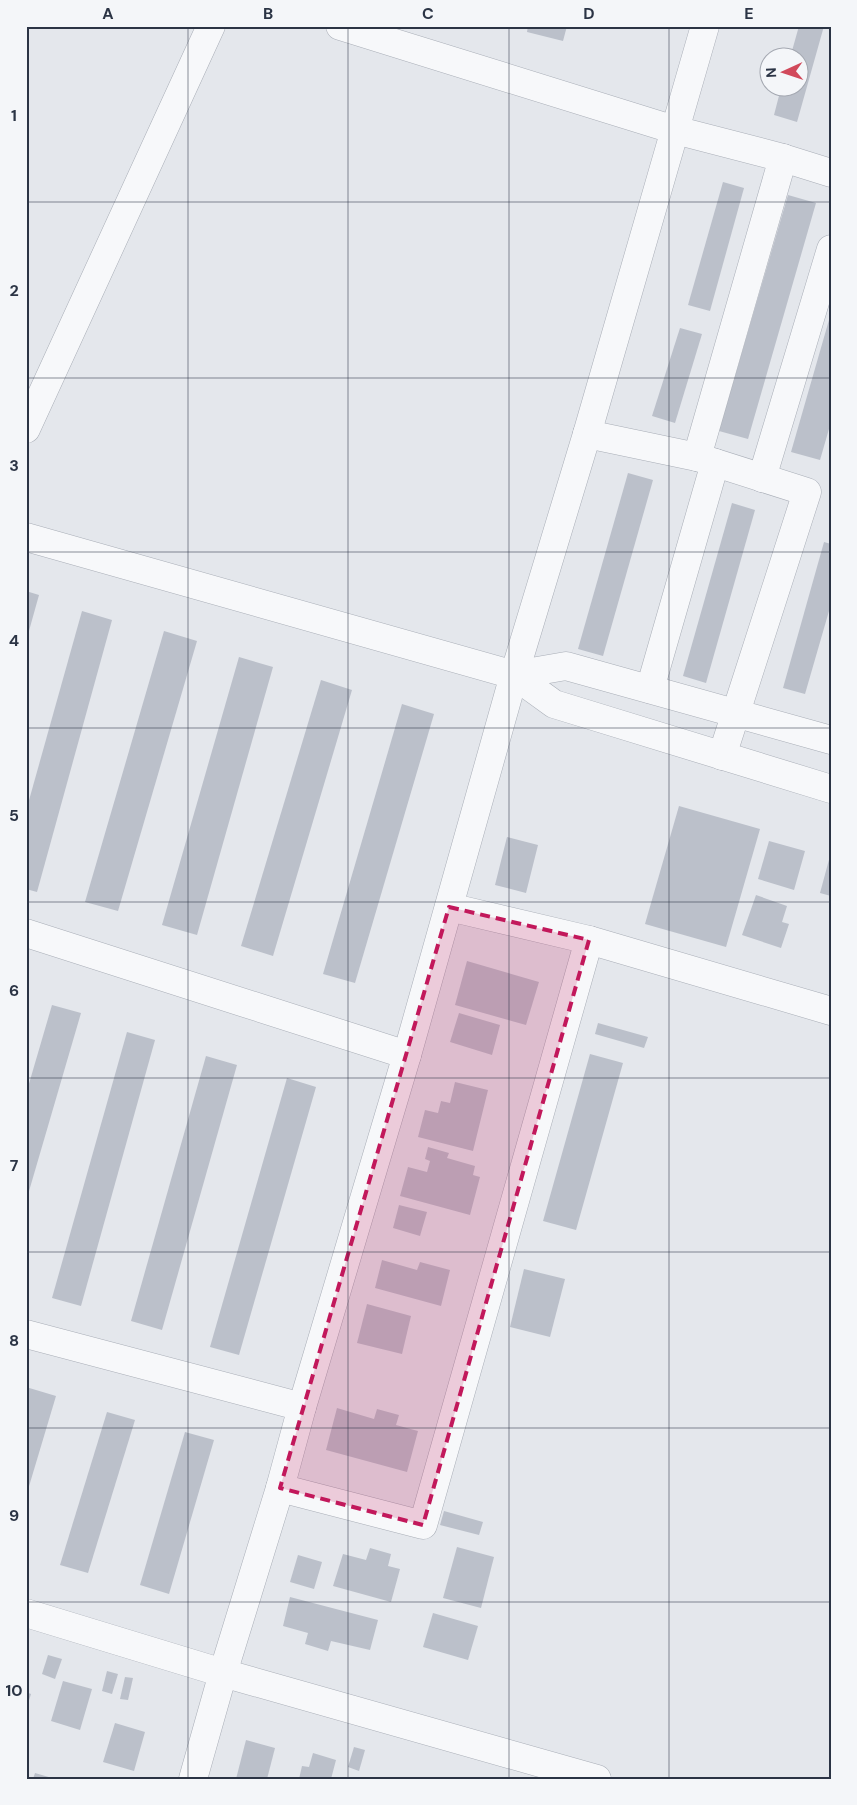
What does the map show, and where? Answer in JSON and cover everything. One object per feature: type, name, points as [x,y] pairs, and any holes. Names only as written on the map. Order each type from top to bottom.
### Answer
[{"type":"street","points":[[26,429],[211,26]]},
{"type":"street","points":[[340,26],[675,130],[830,169]]},
{"type":"street","points":[[193,1779],[407,1055],[514,675],[588,434],[705,26]]},
{"type":"street","points":[[650,690],[783,158]]},
{"type":"street","points":[[762,478],[831,249]]},
{"type":"street","points":[[588,434],[706,460],[807,492],[722,756]]},
{"type":"street","points":[[26,537],[514,675],[554,704],[831,789]]},
{"type":"street","points":[[514,675],[566,666],[831,740]]},
{"type":"street","points":[[449,907],[589,940],[831,1011]]},
{"type":"street","points":[[26,933],[407,1055]]},
{"type":"street","points":[[280,1488],[423,1525],[589,940]]},
{"type":"street","points":[[26,1334],[302,1407]]},
{"type":"street","points":[[26,1613],[223,1673],[596,1779]]},
{"type":"highlighted area","points":[[449,907],[589,940],[423,1525],[280,1488]]},
{"type":"building","points":[[528,26],[567,26],[563,41],[527,32]]},
{"type":"building","points":[[799,26],[824,26],[810,76],[810,48],[793,48]]},
{"type":"building","points":[[778,98],[804,98],[797,122],[774,115]]},
{"type":"building","points":[[723,182],[744,188],[710,311],[688,305]]},
{"type":"building","points":[[788,195],[816,203],[748,439],[719,431]]},
{"type":"building","points":[[831,313],[831,422],[820,460],[791,452]]},
{"type":"building","points":[[680,328],[702,334],[675,423],[652,416]]},
{"type":"building","points":[[628,473],[653,480],[603,656],[578,649]]},
{"type":"building","points":[[732,503],[755,510],[706,683],[683,676]]},
{"type":"building","points":[[824,542],[831,544],[831,604],[805,694],[783,688]]},
{"type":"building","points":[[26,591],[39,595],[27,638],[26,638]]},
{"type":"building","points":[[82,611],[112,620],[37,892],[26,889],[26,811]]},
{"type":"building","points":[[164,631],[197,641],[118,911],[85,902]]},
{"type":"building","points":[[239,657],[273,667],[197,935],[162,925]]},
{"type":"building","points":[[321,680],[352,690],[273,956],[241,946]]},
{"type":"building","points":[[402,704],[434,714],[355,983],[323,974]]},
{"type":"building","points":[[679,806],[760,829],[726,947],[645,924]]},
{"type":"building","points":[[507,837],[538,845],[526,893],[495,885]]},
{"type":"building","points":[[769,841],[805,851],[794,890],[758,879]]},
{"type":"building","points":[[831,856],[831,896],[820,893]]},
{"type":"building","points":[[756,895],[787,906],[782,922],[789,924],[781,948],[742,935]]},
{"type":"building","points":[[467,961],[539,982],[526,1025],[455,1005]]},
{"type":"building","points":[[52,1005],[81,1013],[27,1198],[26,1094]]},
{"type":"building","points":[[459,1013],[500,1025],[492,1055],[450,1042]]},
{"type":"building","points":[[598,1023],[648,1037],[644,1048],[595,1034]]},
{"type":"building","points":[[127,1032],[155,1040],[81,1306],[52,1298]]},
{"type":"building","points":[[590,1054],[623,1063],[576,1230],[543,1221]]},
{"type":"building","points":[[206,1056],[237,1065],[162,1330],[131,1321]]},
{"type":"building","points":[[287,1078],[316,1087],[239,1355],[210,1347]]},
{"type":"building","points":[[455,1082],[488,1090],[473,1151],[418,1137],[425,1110],[438,1113],[441,1101],[450,1103]]},
{"type":"building","points":[[428,1147],[449,1153],[447,1158],[475,1166],[473,1175],[480,1177],[470,1215],[400,1196],[408,1167],[427,1172],[430,1161],[425,1159]]},
{"type":"building","points":[[399,1205],[427,1212],[420,1236],[393,1228]]},
{"type":"building","points":[[382,1260],[417,1270],[420,1262],[450,1270],[441,1306],[375,1288]]},
{"type":"building","points":[[524,1269],[565,1279],[550,1337],[510,1327]]},
{"type":"building","points":[[367,1304],[411,1316],[402,1354],[357,1343]]},
{"type":"building","points":[[26,1387],[56,1396],[27,1493],[26,1493]]},
{"type":"building","points":[[337,1408],[374,1419],[377,1409],[399,1415],[396,1425],[418,1431],[407,1472],[326,1450]]},
{"type":"building","points":[[107,1412],[135,1420],[88,1573],[60,1565]]},
{"type":"building","points":[[185,1432],[214,1440],[169,1594],[140,1585]]},
{"type":"building","points":[[444,1511],[483,1522],[479,1535],[440,1525]]},
{"type":"building","points":[[457,1547],[494,1557],[481,1608],[443,1598]]},
{"type":"building","points":[[370,1548],[391,1554],[388,1566],[400,1569],[391,1602],[333,1586],[343,1554],[366,1560]]},
{"type":"building","points":[[298,1555],[322,1562],[314,1589],[290,1582]]},
{"type":"building","points":[[290,1597],[378,1620],[370,1650],[331,1641],[328,1651],[305,1644],[308,1633],[283,1626]]},
{"type":"building","points":[[433,1613],[478,1626],[468,1660],[423,1647]]},
{"type":"building","points":[[48,1655],[62,1659],[55,1679],[42,1674]]},
{"type":"building","points":[[107,1671],[118,1674],[112,1694],[102,1691]]},
{"type":"building","points":[[125,1677],[133,1678],[128,1700],[120,1699]]},
{"type":"building","points":[[63,1681],[92,1689],[80,1730],[51,1721]]},
{"type":"building","points":[[26,1692],[31,1694],[27,1707],[26,1707]]},
{"type":"building","points":[[115,1723],[145,1732],[134,1771],[103,1762]]},
{"type":"building","points":[[246,1740],[275,1748],[267,1779],[236,1779]]},
{"type":"building","points":[[354,1747],[365,1750],[359,1771],[348,1767]]},
{"type":"building","points":[[313,1753],[336,1760],[331,1779],[299,1779],[302,1766],[309,1767]]},
{"type":"building","points":[[35,1773],[52,1778],[52,1779],[33,1779]]}]
